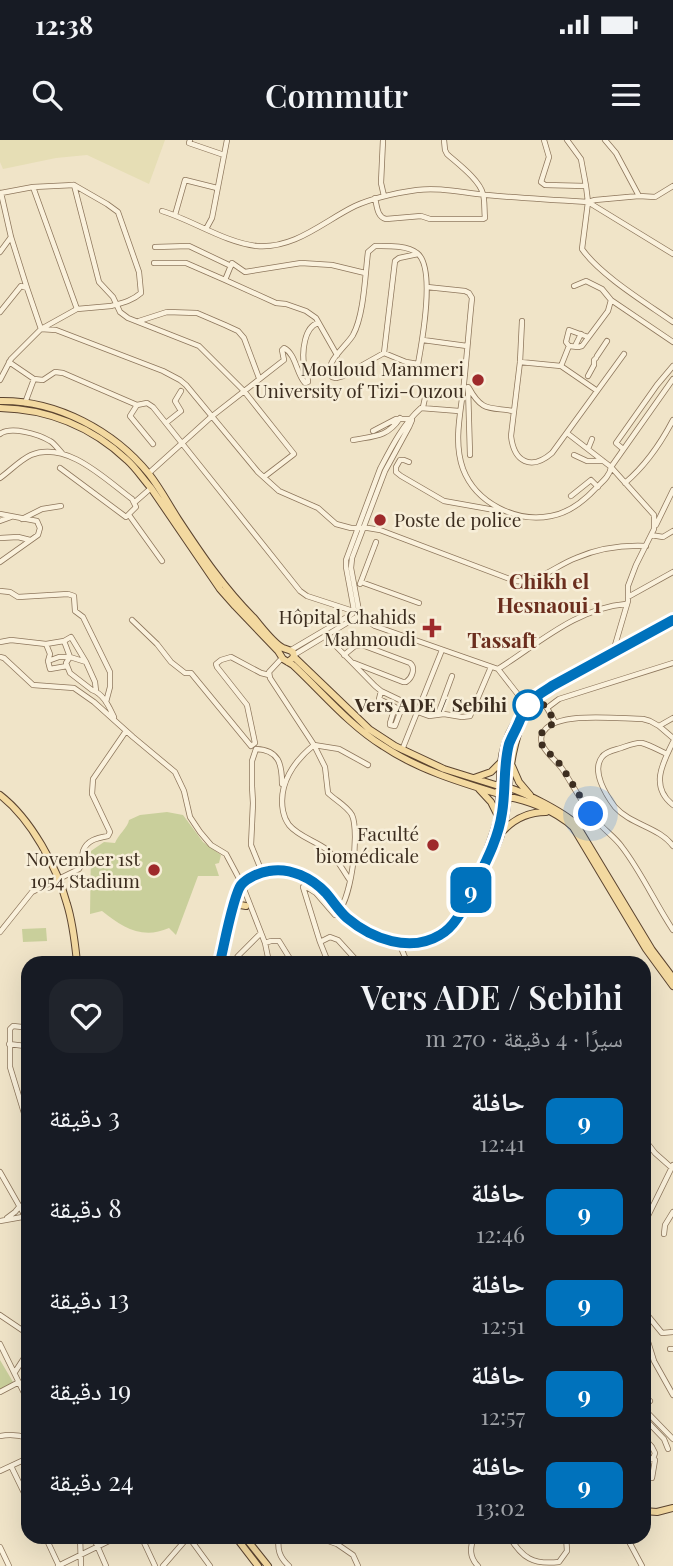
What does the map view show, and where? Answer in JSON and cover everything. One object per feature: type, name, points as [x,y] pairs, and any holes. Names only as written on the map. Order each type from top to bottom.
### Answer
[{"type":"main road","points":[[0,401],[25,403],[59,411],[90,425],[123,448],[137,461],[214,571],[245,609],[288,655],[369,729],[402,750],[504,791],[566,821],[579,835],[646,949],[673,986]]},
{"type":"main road","points":[[0,408],[30,410],[69,422],[104,441],[146,475],[151,488],[220,589],[358,726],[381,745],[404,759],[474,786],[537,801],[562,813],[576,824],[652,950],[673,978]]},
{"type":"main road","points":[[485,862],[495,849],[506,816],[501,761],[505,744],[514,723],[527,706],[552,686],[673,620]]},
{"type":"main road","points":[[485,862],[527,706]]},
{"type":"main road","points":[[222,956],[242,884],[262,872],[273,870],[286,871],[309,879],[328,895],[348,918],[367,930],[399,943],[425,942],[446,932],[460,913],[485,862],[502,814],[509,744],[527,706]]},
{"type":"main road","points":[[471,778],[491,772],[501,761]]},
{"type":"main road","points":[[511,765],[519,782],[537,801]]},
{"type":"main road","points":[[474,786],[486,796],[498,817]]},
{"type":"main road","points":[[0,795],[33,830],[58,878],[73,928],[76,956]]},
{"type":"main road","points":[[502,833],[510,823],[527,814],[552,813]]},
{"type":"main road","points":[[234,908],[240,905],[249,909]]},
{"type":"main road","points":[[651,1512],[673,1508]]},
{"type":"main road","points":[[245,1544],[258,1566]]},
{"type":"main road","points":[[247,1544],[266,1566]]},
{"type":"street","points":[[190,140],[189,143],[224,155]]},
{"type":"street","points":[[206,229],[212,218],[227,140]]},
{"type":"street","points":[[383,140],[381,183],[384,196]]},
{"type":"street","points":[[375,198],[379,215],[386,219],[421,216],[430,219],[485,218],[484,194],[481,188],[447,154],[444,140]]},
{"type":"street","points":[[544,140],[549,157],[541,182],[545,185],[586,186]]},
{"type":"street","points":[[567,140],[581,159],[586,186],[588,202],[583,252],[618,283],[673,322]]},
{"type":"street","points":[[605,140],[616,153],[639,196]]},
{"type":"street","points":[[175,215],[185,180],[217,188]]},
{"type":"street","points":[[74,185],[99,282],[113,297],[120,312],[128,318],[199,346],[244,391],[293,454],[264,477]]},
{"type":"street","points":[[0,380],[9,362],[41,329],[77,309],[115,305],[134,299],[141,293],[139,272],[118,212],[74,185],[33,187],[1,194],[11,237],[41,329]]},
{"type":"street","points":[[162,211],[258,246],[282,243],[307,234],[355,206],[375,198],[421,190],[588,202],[639,196],[655,197],[673,186]]},
{"type":"street","points":[[33,187],[77,309]]},
{"type":"street","points":[[588,202],[673,254]]},
{"type":"street","points":[[0,252],[11,237]]},
{"type":"street","points":[[155,247],[189,246],[231,266]]},
{"type":"street","points":[[374,246],[407,249],[418,254],[426,271],[427,288],[423,340],[418,364],[384,354],[343,376],[331,377],[329,368],[357,326],[365,273],[368,252],[374,246]]},
{"type":"street","points":[[384,354],[395,261],[418,254]]},
{"type":"street","points":[[153,264],[186,263],[276,303],[306,311],[316,318],[337,355]]},
{"type":"street","points":[[225,279],[232,263],[245,272],[301,263],[332,265],[365,273]]},
{"type":"street","points":[[574,286],[586,281],[602,289],[611,300],[673,342]]},
{"type":"street","points":[[0,312],[21,286],[27,288]]},
{"type":"street","points":[[427,288],[469,292],[472,298],[467,346],[470,455]]},
{"type":"street","points":[[588,337],[570,330],[566,342],[572,346],[582,346],[608,311],[611,300]]},
{"type":"street","points":[[138,321],[167,312],[197,313],[238,331],[244,338],[259,378]]},
{"type":"street","points":[[522,321],[511,436],[517,455],[531,463],[540,462],[552,453],[624,354]]},
{"type":"street","points":[[146,475],[211,416],[284,360],[284,348],[290,351],[300,378],[305,383],[308,382],[304,365],[306,340],[309,329],[318,323]]},
{"type":"street","points":[[41,329],[56,330],[173,376],[187,386],[264,477],[283,494],[318,508],[336,524],[380,530],[511,580],[520,581],[552,572],[573,559],[588,554],[630,545],[646,546]]},
{"type":"street","points":[[561,366],[581,334]]},
{"type":"street","points":[[423,340],[467,346]]},
{"type":"street","points":[[588,376],[594,360],[607,341]]},
{"type":"street","points":[[9,362],[34,379],[43,380],[55,372],[62,373],[137,405],[147,402],[247,522],[300,591],[356,613],[375,626],[498,669],[527,706]]},
{"type":"street","points":[[520,362],[561,366],[596,390]]},
{"type":"street","points":[[623,449],[616,443],[673,366]]},
{"type":"street","points":[[25,403],[34,379]]},
{"type":"street","points":[[409,462],[399,462],[396,469],[398,474],[444,501],[525,517],[552,516],[565,512],[586,498],[610,472],[623,449],[673,379]]},
{"type":"street","points":[[467,384],[475,400],[482,406],[514,411]]},
{"type":"street","points":[[467,384],[459,411],[458,442],[461,462],[479,493],[511,514]]},
{"type":"street","points":[[423,407],[427,389]]},
{"type":"street","points":[[166,423],[181,411],[175,401],[181,391]]},
{"type":"street","points":[[137,405],[130,416],[153,444]]},
{"type":"street","points":[[356,613],[356,591],[351,563],[385,471],[418,410],[423,407],[459,411]]},
{"type":"street","points":[[373,431],[400,418],[412,420]]},
{"type":"street","points":[[354,440],[389,431],[400,418]]},
{"type":"street","points":[[356,613],[346,562],[380,469],[406,425],[412,420]]},
{"type":"street","points":[[625,483],[639,471],[667,433],[673,420]]},
{"type":"street","points":[[0,435],[5,431],[22,431],[51,442],[135,502],[136,507],[127,517],[60,468]]},
{"type":"street","points":[[567,433],[611,467],[654,515],[654,529]]},
{"type":"street","points":[[588,449],[592,439]]},
{"type":"street","points":[[0,478],[29,456],[42,452],[63,453]]},
{"type":"street","points":[[574,455],[587,461],[603,460]]},
{"type":"street","points":[[571,496],[591,480],[598,486]]},
{"type":"street","points":[[135,502],[151,488]]},
{"type":"street","points":[[613,652],[628,598],[628,586],[673,490]]},
{"type":"street","points":[[22,519],[42,509],[61,506]]},
{"type":"street","points":[[0,513],[40,524],[38,535],[0,562]]},
{"type":"street","points":[[130,515],[162,561]]},
{"type":"street","points":[[0,521],[12,517]]},
{"type":"street","points":[[651,536],[663,537],[673,531]]},
{"type":"street","points":[[0,538],[18,537],[31,541]]},
{"type":"street","points":[[356,591],[376,542]]},
{"type":"street","points":[[628,598],[673,572]]},
{"type":"street","points":[[361,582],[419,603]]},
{"type":"street","points":[[0,591],[10,592],[18,597],[68,594],[74,596],[75,611],[83,617],[110,673],[106,702]]},
{"type":"street","points":[[498,669],[573,620],[602,608],[626,604]]},
{"type":"street","points":[[288,655],[326,636],[356,613]]},
{"type":"street","points":[[269,675],[272,668],[288,655],[356,613]]},
{"type":"street","points":[[132,621],[157,644],[171,662],[185,673],[191,673],[248,744],[270,752],[279,761],[282,767],[282,806],[290,826],[329,851],[349,880]]},
{"type":"street","points":[[326,636],[381,691],[404,702],[395,726],[390,725],[395,707],[379,699],[381,691]]},
{"type":"street","points":[[0,642],[10,640],[46,643],[64,641],[71,637],[86,662],[96,691]]},
{"type":"street","points":[[64,641],[70,657]]},
{"type":"street","points":[[46,643],[50,654],[50,669],[67,666]]},
{"type":"street","points":[[343,655],[355,646],[366,645],[410,663],[414,670],[406,682],[350,661]]},
{"type":"street","points":[[402,750],[442,650]]},
{"type":"street","points":[[0,657],[33,685],[74,688],[175,772],[184,791],[190,817],[211,845],[226,854],[242,884],[268,956]]},
{"type":"street","points":[[70,657],[66,663],[71,673],[96,691],[106,702],[116,721]]},
{"type":"street","points":[[48,661],[70,657],[86,662]]},
{"type":"street","points":[[262,872],[251,845],[255,743],[247,705],[216,664],[231,657],[269,675],[314,745],[327,771],[328,793],[349,811],[355,827],[355,847],[348,891],[340,911],[335,915],[316,893],[303,887],[326,956]]},
{"type":"street","points":[[547,708],[559,699],[673,663]]},
{"type":"street","points":[[418,712],[429,716],[470,716],[491,667]]},
{"type":"street","points":[[438,714],[452,676]]},
{"type":"street","points":[[535,697],[547,708],[555,722]]},
{"type":"street","points":[[673,805],[665,799],[660,776],[673,740],[659,726],[643,719],[571,718],[555,722],[542,732],[541,743],[545,750],[562,767],[595,820],[621,846],[673,930]]},
{"type":"street","points":[[659,726],[673,718]]},
{"type":"street","points":[[0,932],[32,892],[79,869],[83,864],[82,853],[87,845],[95,838],[107,836],[110,832],[92,794],[93,779],[126,731]]},
{"type":"street","points":[[667,754],[640,742],[609,751],[599,763],[598,771],[615,807],[629,819],[668,839],[673,846]]},
{"type":"street","points":[[283,792],[290,772],[314,745]]},
{"type":"street","points":[[314,745],[338,749],[368,765]]},
{"type":"street","points":[[236,898],[249,909]]},
{"type":"street","points":[[238,956],[261,933]]},
{"type":"street","points":[[320,942],[330,937],[338,940],[353,956]]},
{"type":"street","points":[[265,943],[271,940],[279,942],[288,956]]},
{"type":"street","points":[[399,943],[404,956]]},
{"type":"street","points":[[21,1027],[13,1026],[10,1029],[9,1044],[10,1067],[21,1103]]},
{"type":"street","points":[[9,1044],[21,1046]]},
{"type":"street","points":[[651,1148],[673,1167],[651,1207]]},
{"type":"street","points":[[1,1174],[20,1206],[2,1220]]},
{"type":"street","points":[[664,1234],[665,1225],[673,1212]]},
{"type":"street","points":[[2,1220],[21,1217]]},
{"type":"street","points":[[0,1315],[21,1329]]},
{"type":"street","points":[[651,1320],[662,1333],[673,1332]]},
{"type":"street","points":[[0,1344],[21,1386]]},
{"type":"street","points":[[651,1351],[673,1395]]},
{"type":"street","points":[[14,1373],[21,1362]]},
{"type":"street","points":[[0,1392],[19,1382]]},
{"type":"street","points":[[651,1416],[673,1439]]},
{"type":"street","points":[[651,1425],[664,1439],[668,1449]]},
{"type":"street","points":[[0,1436],[21,1436]]},
{"type":"street","points":[[651,1446],[655,1453],[651,1478]]},
{"type":"street","points":[[0,1471],[21,1461]]},
{"type":"street","points":[[11,1466],[21,1487]]},
{"type":"street","points":[[48,1544],[58,1566],[104,1544]]},
{"type":"street","points":[[80,1544],[81,1566]]},
{"type":"street","points":[[97,1544],[106,1566]]},
{"type":"street","points":[[145,1544],[155,1566]]},
{"type":"street","points":[[163,1566],[183,1544]]},
{"type":"street","points":[[194,1544],[210,1566]]},
{"type":"street","points":[[278,1544],[281,1559],[289,1566]]},
{"type":"street","points":[[334,1544],[353,1555],[358,1566]]},
{"type":"street","points":[[471,1544],[474,1562],[478,1566]]},
{"type":"street","points":[[514,1544],[522,1555],[547,1563],[559,1562],[567,1551],[567,1544]]},
{"type":"street","points":[[630,1544],[642,1566]]},
{"type":"street","points":[[0,1547],[9,1566]]},
{"type":"shaded area","points":[[0,140],[165,140],[149,184],[87,155],[56,158],[3,169],[0,162]]},
{"type":"green space","name":"November 1st 1954 Stadium","points":[[167,812],[183,815],[203,842],[221,855],[219,863],[215,864],[219,876],[198,876],[176,935],[169,928],[150,933],[133,930],[102,911],[90,914],[91,851],[104,842],[115,843],[129,820],[140,815]]},
{"type":"green space","points":[[46,928],[47,941],[23,942],[22,929]]},
{"type":"green space","points":[[0,1360],[13,1382],[0,1390]]},
{"type":"bus line","name":"9","points":[[222,956],[242,884],[262,872],[273,870],[286,871],[309,879],[319,886],[348,918],[388,940],[407,944],[419,943],[446,932],[460,913],[497,832],[502,814],[509,744],[527,706],[552,686],[673,620]]},
{"type":"place","name":"Mouloud Mammeri University of Tizi-Ouzou","points":[[478,380]]},
{"type":"place","name":"Poste de police","points":[[380,520]]},
{"type":"place","name":"Hôpital Chahids Mahmoudi","points":[[432,628]]},
{"type":"place","name":"Vers ADE / Sebihi","points":[[528,705]]},
{"type":"place","name":"Faculté biomédicale","points":[[433,845]]},
{"type":"place","name":"November 1st 1954 Stadium","points":[[154,870]]},
{"type":"district","name":"Chikh el Hesnaoui 1","points":[[549,594]]},
{"type":"district","name":"Tassaft","points":[[502,641]]},
{"type":"route","points":[[528,705],[535,697],[551,714],[555,722],[542,732],[541,743],[562,767],[591,814]]}]
